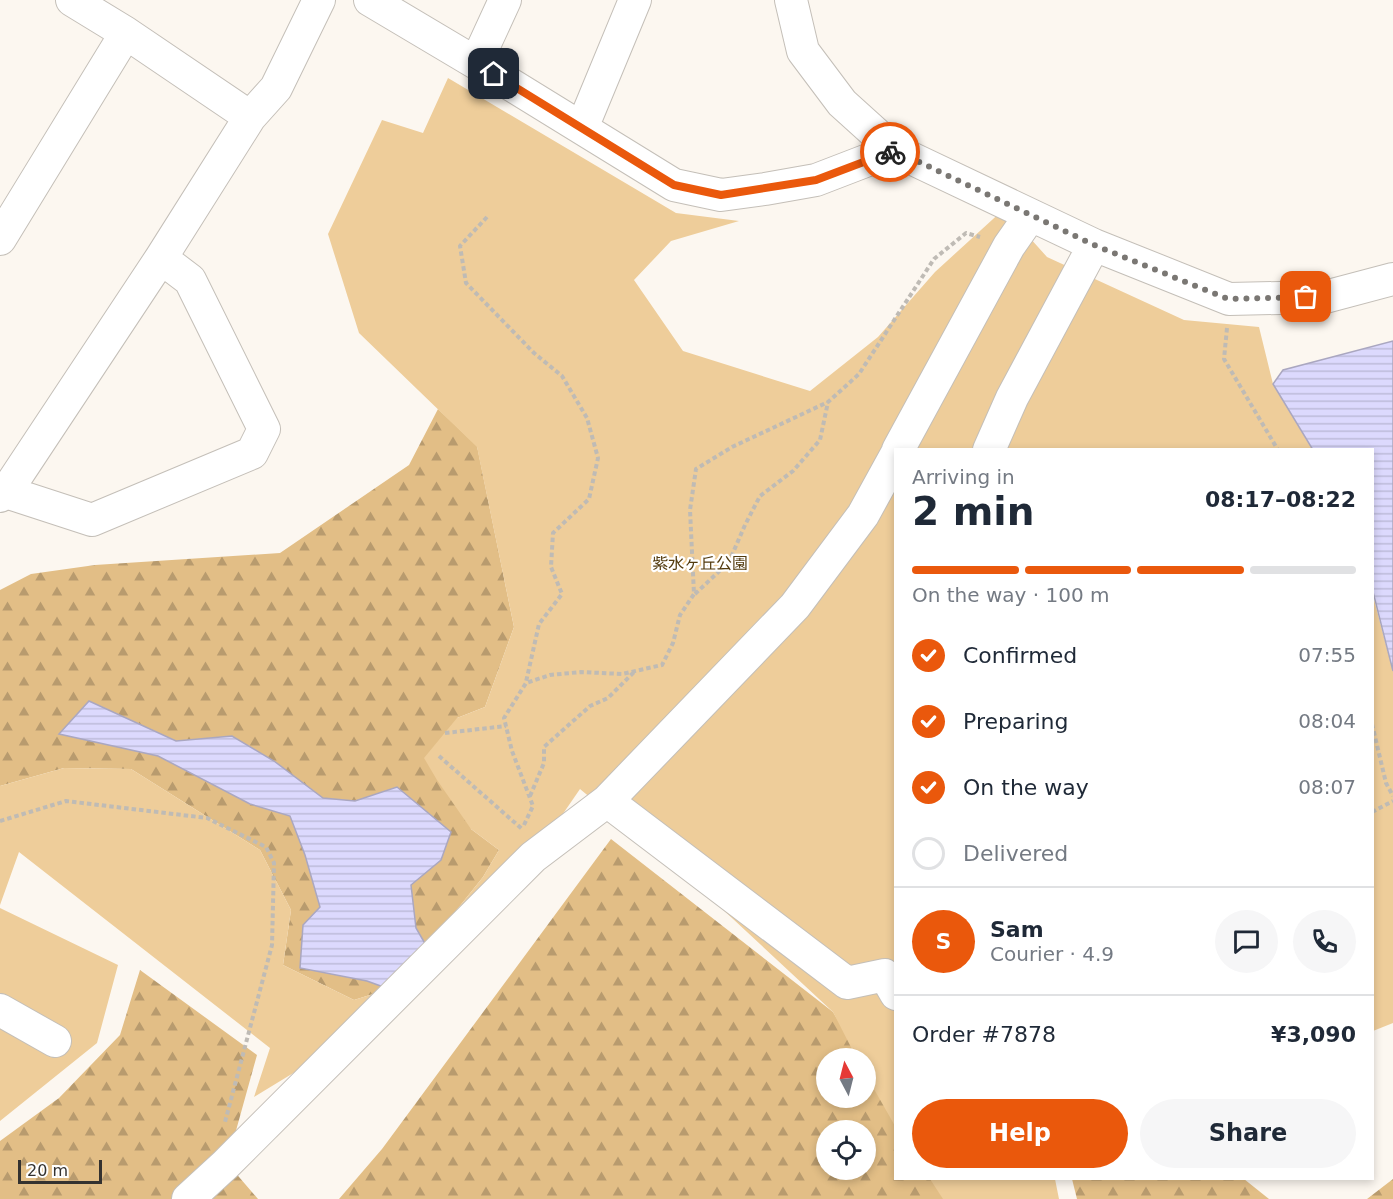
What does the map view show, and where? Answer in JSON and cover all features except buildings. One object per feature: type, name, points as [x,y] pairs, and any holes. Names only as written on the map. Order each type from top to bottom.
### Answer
[{"type":"street","points":[[72,0],[126,33],[250,117]]},
{"type":"street","points":[[161,258],[190,280],[264,429],[252,453],[92,520],[3,494],[161,258],[250,117],[276,88],[319,0]]},
{"type":"street","points":[[370,0],[674,185],[721,195],[816,180],[894,150]]},
{"type":"street","points":[[476,63],[505,0]]},
{"type":"street","points":[[582,128],[635,0]]},
{"type":"street","points":[[791,0],[803,51],[842,103],[894,150],[1030,216],[1094,245],[1228,299],[1325,297],[1393,279]]},
{"type":"street","points":[[0,239],[126,33]]},
{"type":"street","points":[[899,448],[1009,246],[1030,216]]},
{"type":"street","points":[[990,448],[1012,398],[1094,245]]},
{"type":"street","points":[[188,1199],[225,1165],[527,843],[607,801],[795,606],[863,515],[894,459]]},
{"type":"street","points":[[607,801],[847,983],[885,975],[894,991]]},
{"type":"street","points":[[0,1010],[56,1041]]},
{"type":"path","points":[[487,217],[460,246],[466,283],[534,353],[562,376],[587,418],[598,458],[589,499],[553,533],[551,567],[562,594],[539,624],[526,683],[504,718],[512,751],[533,806],[527,843]]},
{"type":"path","points":[[694,594],[690,510],[696,469],[732,447],[828,402],[859,374],[934,259],[966,233],[1009,246]]},
{"type":"path","points":[[1228,299],[1224,359],[1277,448]]},
{"type":"path","points":[[526,683],[550,675],[622,674],[662,664],[673,643],[680,615],[694,594],[729,562],[760,496],[793,471],[820,440],[828,402]]},
{"type":"path","points":[[530,796],[544,763],[544,747],[590,706],[608,698],[636,670]]},
{"type":"path","points":[[445,733],[506,726]]},
{"type":"path","points":[[1374,732],[1386,783],[1393,796]]},
{"type":"path","points":[[439,756],[527,843]]},
{"type":"path","points":[[0,821],[66,801],[207,818],[267,847],[274,863],[272,945],[222,1137],[225,1165]]},
{"type":"path","points":[[1374,811],[1393,801]]},
{"type":"green space","name":"紫水ヶ丘公園","points":[[448,78],[676,213],[739,221],[671,241],[634,280],[683,351],[810,391],[878,337],[935,272],[1004,209],[1047,257],[1184,320],[1259,327],[1273,384],[1312,448],[894,448],[894,1124],[876,1093],[876,1048],[851,1048],[833,1012],[705,893],[580,789],[558,821],[382,1019],[254,1097],[270,1048],[19,852],[0,905],[0,786],[64,768],[131,769],[260,850],[291,910],[283,965],[354,1000],[389,989],[427,947],[483,877],[499,850],[471,829],[424,758],[457,718],[485,707],[514,627],[477,447],[359,333],[328,234],[382,120],[423,133]]},
{"type":"green space","points":[[438,409],[477,446],[514,627],[485,707],[457,718],[471,829],[499,850],[483,877],[427,947],[389,989],[354,1000],[283,965],[291,910],[260,850],[131,769],[64,768],[0,786],[0,590],[31,574],[95,565],[280,553],[409,465]]},
{"type":"green space","points":[[1374,600],[1393,671],[1393,1023],[1374,1031]]},
{"type":"green space","points":[[611,839],[833,1012],[854,1048],[816,1048],[816,1108],[876,1108],[876,1083],[894,1114],[894,1180],[935,1180],[946,1199],[339,1199],[382,1149]]},
{"type":"green space","points":[[0,908],[118,965],[97,1043],[0,1121]]},
{"type":"green space","points":[[140,970],[257,1055],[227,1163],[258,1199],[0,1199],[0,1141],[59,1098],[120,1035]]},
{"type":"green space","points":[[1393,1179],[1393,1199],[1367,1199]]},
{"type":"green space","points":[[931,1180],[1055,1180],[1059,1199],[943,1199]]},
{"type":"green space","points":[[1072,1180],[1245,1180],[1269,1199],[1077,1199]]},
{"type":"water","points":[[1393,341],[1393,671],[1374,596],[1374,448],[1312,448],[1273,384],[1283,370]]},
{"type":"water","points":[[89,701],[176,741],[232,736],[274,761],[323,798],[355,801],[397,787],[451,832],[441,860],[411,885],[416,928],[427,947],[389,989],[367,981],[300,968],[303,925],[320,907],[305,855],[290,816],[250,804],[158,756],[59,734]]},
{"type":"way so far","points":[[890,152],[894,150],[1094,245],[1228,299],[1306,297]]},
{"type":"route","points":[[494,74],[674,185],[721,195],[816,180],[890,152]]}]
